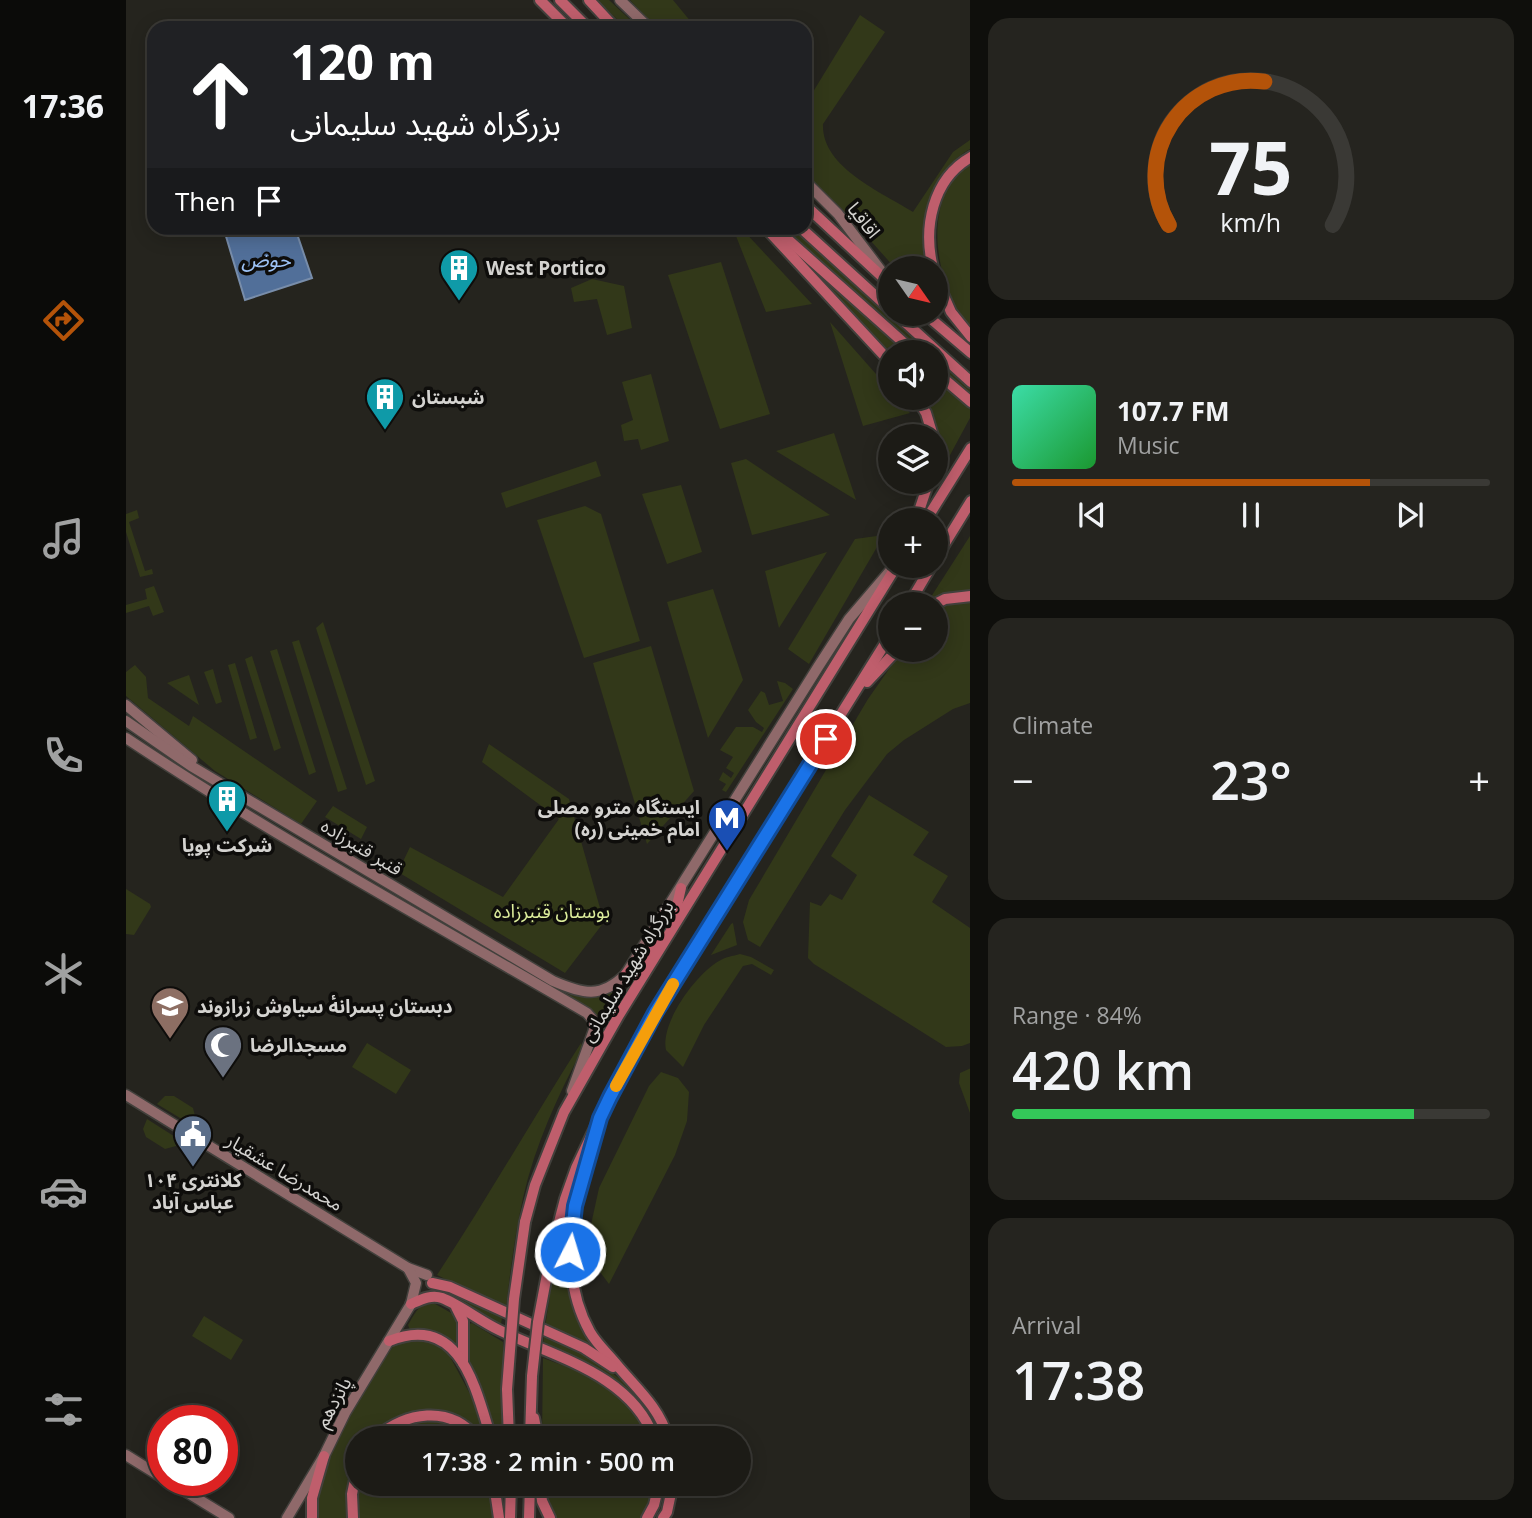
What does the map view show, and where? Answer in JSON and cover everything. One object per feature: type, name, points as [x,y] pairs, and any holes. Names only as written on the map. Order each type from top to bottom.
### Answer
[{"type":"highway","points":[[540,0],[561,21]]},
{"type":"highway","points":[[560,0],[581,21]]},
{"type":"highway","points":[[589,0],[608,21]]},
{"type":"highway","points":[[930,256],[929,228],[933,208],[945,180],[970,157]]},
{"type":"highway","points":[[812,211],[878,272]]},
{"type":"highway","points":[[772,235],[878,349]]},
{"type":"highway","points":[[783,235],[901,340]]},
{"type":"highway","points":[[809,235],[878,298]]},
{"type":"highway","points":[[948,305],[970,337]]},
{"type":"highway","points":[[909,326],[970,382]]},
{"type":"highway","points":[[939,326],[970,353]]},
{"type":"highway","points":[[948,383],[970,402]]},
{"type":"highway","points":[[933,508],[970,448]]},
{"type":"highway","points":[[948,538],[970,501]]},
{"type":"highway","name":"بزرگراه شهید سلیمانی","points":[[509,1426],[513,1299],[525,1223],[535,1185],[564,1112],[619,1015],[888,578]]},
{"type":"highway","points":[[948,599],[970,596]]},
{"type":"highway","points":[[530,1426],[538,1322],[551,1253],[576,1168],[655,1013],[878,656]]},
{"type":"highway","points":[[855,694],[886,662]]},
{"type":"highway","points":[[626,974],[671,931],[681,888]]},
{"type":"highway","points":[[600,1118],[573,1218],[570,1240],[571,1269],[589,1331],[652,1403],[663,1426]]},
{"type":"highway","points":[[430,1279],[571,1342],[624,1374]]},
{"type":"highway","points":[[430,1279],[442,1298],[456,1307],[498,1330],[598,1376],[617,1389],[638,1410],[647,1426]]},
{"type":"highway","points":[[411,1304],[426,1298],[442,1298]]},
{"type":"highway","points":[[456,1307],[463,1321],[463,1363]]},
{"type":"highway","points":[[388,1341],[406,1334],[437,1337],[446,1343],[463,1363],[487,1426]]},
{"type":"highway","points":[[531,1402],[536,1426]]},
{"type":"highway","points":[[393,1426],[423,1415],[447,1417],[463,1426]]},
{"type":"highway","points":[[312,1518],[312,1499],[324,1457]]},
{"type":"highway","points":[[352,1496],[353,1518]]},
{"type":"highway","points":[[510,1518],[511,1496]]},
{"type":"highway","points":[[530,1496],[530,1518]]},
{"type":"highway","points":[[541,1496],[550,1518]]},
{"type":"highway","points":[[647,1518],[656,1496]]},
{"type":"highway","points":[[663,1518],[670,1496]]},
{"type":"main road","points":[[620,0],[642,21]]},
{"type":"main road","name":"اقاقیا","points":[[812,188],[838,214],[878,267]]},
{"type":"main road","points":[[626,974],[843,629],[884,578]]},
{"type":"main road","points":[[126,705],[222,785]]},
{"type":"main road","name":"قنبر قنبرزاده","points":[[126,721],[222,785],[553,981],[586,992],[603,991],[626,974]]},
{"type":"main road","name":"قنبر قنبرزاده","points":[[126,738],[196,784],[587,1013],[594,1021],[594,1030],[564,1112]]},
{"type":"main road","name":"محمدرضا عشقیار","points":[[126,1095],[430,1279]]},
{"type":"main road","points":[[408,1268],[416,1283],[411,1304]]},
{"type":"main road","name":"پانزدهم","points":[[287,1518],[324,1457],[345,1413],[411,1304]]},
{"type":"main road","points":[[126,1455],[147,1468]]},
{"type":"main road","points":[[193,1496],[229,1518]]},
{"type":"green space","points":[[597,0],[609,0],[632,21],[619,21]]},
{"type":"green space","points":[[630,0],[673,0],[690,21],[650,21]]},
{"type":"green space","points":[[860,15],[885,32],[823,124],[825,139],[832,153],[855,177],[913,212],[953,152],[970,140],[970,149],[956,159],[936,185],[926,218],[926,256],[884,256],[812,180],[812,94]]},
{"type":"green space","points":[[970,165],[970,329],[949,292],[948,256],[940,256],[938,245],[938,221],[943,199],[953,180]]},
{"type":"green space","points":[[748,235],[812,304],[766,312],[736,236]]},
{"type":"green space","points":[[793,235],[801,235],[878,306],[878,313]]},
{"type":"green space","points":[[793,250],[894,340],[879,340]]},
{"type":"green space","points":[[721,262],[770,414],[720,429],[668,275]]},
{"type":"green space","points":[[592,279],[624,286],[632,328],[607,335],[597,299],[574,302],[571,288]]},
{"type":"green space","points":[[830,322],[878,376],[878,410],[907,410],[910,413],[863,426]]},
{"type":"green space","points":[[892,326],[900,326],[916,340],[907,340]]},
{"type":"green space","points":[[948,369],[970,389],[970,397],[948,378]]},
{"type":"green space","points":[[651,374],[669,441],[641,450],[638,439],[624,441],[621,425],[633,420],[622,382]]},
{"type":"green space","points":[[948,389],[970,409],[970,418],[948,459],[948,424],[935,424],[929,410],[948,410]]},
{"type":"green space","points":[[834,433],[856,500],[776,451]]},
{"type":"green space","points":[[746,459],[830,515],[752,535],[731,463]]},
{"type":"green space","points":[[596,461],[601,476],[506,508],[501,493]]},
{"type":"green space","points":[[681,485],[702,552],[667,564],[642,494]]},
{"type":"green space","points":[[585,506],[601,514],[640,641],[584,658],[537,520]]},
{"type":"green space","points":[[137,510],[139,518],[129,522],[145,571],[152,569],[153,574],[140,577],[126,532],[126,514]]},
{"type":"green space","points":[[878,536],[878,545],[809,664],[788,649],[855,539]]},
{"type":"green space","points":[[970,536],[970,590],[948,593],[934,592],[943,578],[948,578],[948,570]]},
{"type":"green space","points":[[827,552],[779,628],[765,571]]},
{"type":"green space","points":[[154,586],[164,612],[153,616],[149,606],[126,613],[126,605],[147,599],[145,589]]},
{"type":"green space","points":[[713,589],[743,680],[708,738],[667,602]]},
{"type":"green space","points":[[970,600],[970,703],[953,709],[887,754],[845,810],[760,947],[748,940],[743,922],[749,900],[868,699],[894,662],[948,662],[948,605]]},
{"type":"green space","points":[[323,622],[375,781],[366,785],[316,628]]},
{"type":"green space","points":[[299,640],[347,789],[338,792],[292,642]]},
{"type":"green space","points":[[651,646],[694,791],[647,844],[593,663]]},
{"type":"green space","points":[[277,649],[316,772],[309,775],[270,651]]},
{"type":"green space","points":[[252,656],[281,748],[274,751],[245,659]]},
{"type":"green space","points":[[235,663],[257,738],[250,740],[228,665]]},
{"type":"green space","points":[[135,665],[146,677],[148,698],[189,726],[193,716],[317,801],[301,824],[215,771],[126,696],[126,672]]},
{"type":"green space","points":[[213,669],[222,702],[216,704],[204,672]]},
{"type":"green space","points":[[189,675],[199,705],[167,683]]},
{"type":"green space","points":[[777,681],[793,689],[726,792],[722,790],[726,784],[719,780],[723,772],[731,778],[734,773],[726,768],[733,757],[720,750],[736,727],[753,727],[762,732],[764,728],[748,710],[761,691],[765,693],[769,705],[783,701]]},
{"type":"green space","name":"بوستان قنبرزاده","points":[[489,744],[569,799],[604,922],[565,973],[398,872],[410,847],[503,897],[559,819],[482,762]]},
{"type":"green space","points":[[869,795],[929,832],[913,855],[948,876],[932,902],[970,928],[970,1043],[946,1047],[808,958],[810,902],[821,906],[830,894],[842,900],[857,875],[831,856]]},
{"type":"green space","points":[[333,806],[367,827],[361,839],[325,817]]},
{"type":"green space","points":[[126,889],[151,907],[134,935],[126,934]]},
{"type":"green space","points":[[733,923],[737,945],[711,955],[731,924]]},
{"type":"green space","points":[[740,954],[774,970],[771,975],[752,964],[743,966],[704,1025],[683,1067],[666,1050],[666,1039],[674,1013],[710,967],[724,958]]},
{"type":"green space","points":[[636,967],[596,1034],[597,1028],[560,992],[585,997],[603,994],[619,984]]},
{"type":"green space","points":[[367,1043],[411,1070],[396,1094],[352,1067]]},
{"type":"green space","points":[[581,1043],[583,1048],[548,1121],[528,1178],[515,1239],[506,1309],[437,1275]]},
{"type":"green space","points":[[970,1068],[970,1113],[959,1083],[960,1073]]},
{"type":"green space","points":[[661,1072],[678,1078],[689,1092],[687,1121],[675,1155],[609,1284],[585,1252],[599,1188],[649,1086]]},
{"type":"green space","points":[[165,1096],[174,1096],[193,1108],[195,1116],[190,1124],[157,1104]]},
{"type":"green space","points":[[147,1119],[180,1140],[176,1146],[165,1149],[146,1137],[143,1129]]},
{"type":"green space","points":[[578,1184],[572,1291],[607,1359],[545,1327],[555,1263]]},
{"type":"green space","points":[[445,1290],[502,1318],[501,1324],[445,1294]]},
{"type":"green space","points":[[430,1301],[460,1318],[460,1355],[439,1333],[410,1330],[408,1325],[414,1314]]},
{"type":"green space","points":[[204,1316],[243,1340],[231,1360],[192,1336]]},
{"type":"green space","points":[[472,1323],[503,1342],[505,1426],[490,1426],[468,1359],[467,1325]]},
{"type":"green space","points":[[544,1336],[581,1353],[615,1375],[643,1403],[657,1426],[647,1426],[608,1378],[578,1358],[543,1344]]},
{"type":"green space","points":[[423,1337],[438,1344],[448,1353],[477,1407],[483,1426],[464,1426],[444,1413],[424,1410],[403,1415],[383,1426],[345,1426],[345,1496],[348,1496],[350,1518],[316,1518],[323,1473],[332,1449],[357,1403],[396,1342]]},
{"type":"green space","points":[[543,1358],[590,1376],[612,1389],[631,1405],[644,1426],[542,1426]]},
{"type":"green space","points":[[427,1418],[457,1426],[398,1426]]},
{"type":"green space","points":[[357,1496],[491,1496],[493,1518],[356,1518]]},
{"type":"green space","points":[[546,1496],[651,1496],[643,1518],[553,1518]]},
{"type":"water","name":"حوض","points":[[226,235],[297,235],[312,278],[245,300]]},
{"type":"slow traffic","points":[[616,1086],[673,984]]},
{"type":"place","name":"West Portico","points":[[459,302]]},
{"type":"place","name":"شبستان","points":[[385,431]]},
{"type":"place","name":"شرکت پویا","points":[[227,833]]},
{"type":"place","name":"ایستگاه مترو مصلی امام خمینی (ره)","points":[[727,852]]},
{"type":"place","name":"دبستان پسرانهٔ سیاوش زرازوند","points":[[170,1040]]},
{"type":"place","name":"مسجدالرضا","points":[[223,1079]]},
{"type":"place","name":"کلانتری ۱۰۴ عباس آباد","points":[[193,1168]]},
{"type":"route","points":[[570,1252],[575,1206],[600,1118],[610,1097],[655,1013],[826,739]]}]
